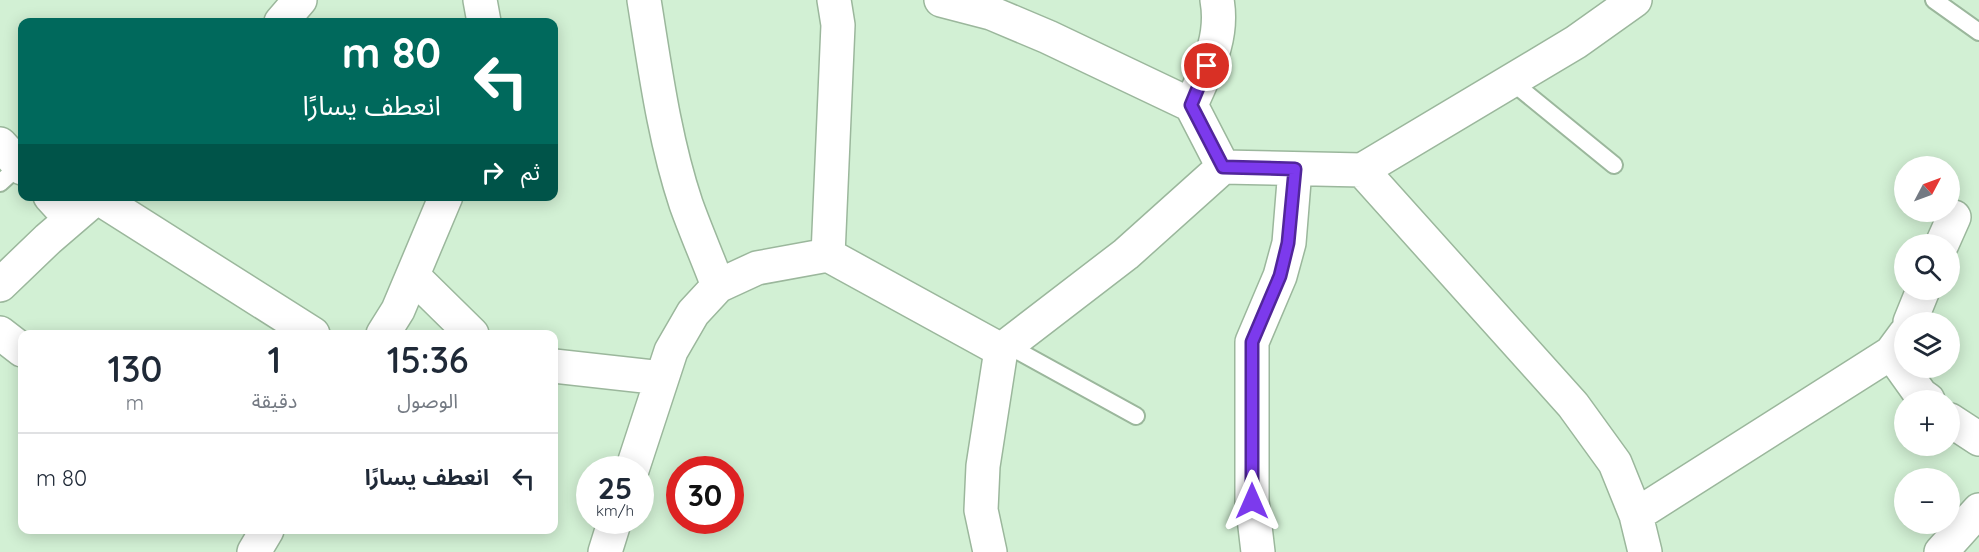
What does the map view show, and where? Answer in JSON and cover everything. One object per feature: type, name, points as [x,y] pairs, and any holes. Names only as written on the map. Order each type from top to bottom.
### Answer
[{"type":"street","points":[[284,18],[300,0]]},
{"type":"street","points":[[480,0],[483,18]]},
{"type":"street","points":[[644,0],[657,83],[671,151],[686,204],[718,286]]},
{"type":"street","points":[[828,255],[838,25],[834,0]]},
{"type":"street","points":[[941,0],[1000,17],[1048,37],[1191,105],[1223,167]]},
{"type":"street","points":[[1191,105],[1216,47],[1219,11],[1217,0]]},
{"type":"street","points":[[990,552],[981,510],[983,466],[1004,348],[1126,254],[1223,167],[1362,170],[1576,42],[1635,0]]},
{"type":"street","points":[[1258,552],[1252,501],[1252,342],[1280,276],[1288,243],[1295,169]]},
{"type":"street","points":[[1362,170],[1573,405],[1615,463],[1636,515],[1645,552]]},
{"type":"street","points":[[0,285],[60,208],[84,201]]},
{"type":"street","points":[[104,201],[308,330]]},
{"type":"street","points":[[386,330],[398,310],[444,201]]},
{"type":"street","points":[[637,456],[671,351],[693,313],[718,286],[756,268],[828,255],[1004,348]]},
{"type":"street","points":[[413,276],[468,330]]},
{"type":"street","points":[[0,333],[18,347]]},
{"type":"street","points":[[1636,515],[1894,347]]},
{"type":"street","points":[[558,366],[662,378]]},
{"type":"street","points":[[1960,427],[1979,439]]},
{"type":"street","points":[[1941,552],[1979,510]]},
{"type":"street","points":[[254,552],[265,534]]},
{"type":"street","points":[[605,552],[611,534]]},
{"type":"lane","points":[[1934,0],[1979,32]]},
{"type":"lane","points":[[1511,81],[1614,165]]},
{"type":"lane","points":[[1004,348],[1136,416]]},
{"type":"route","points":[[1207,66],[1191,105],[1223,167],[1295,169],[1288,243],[1280,276],[1252,342],[1252,501]]}]
